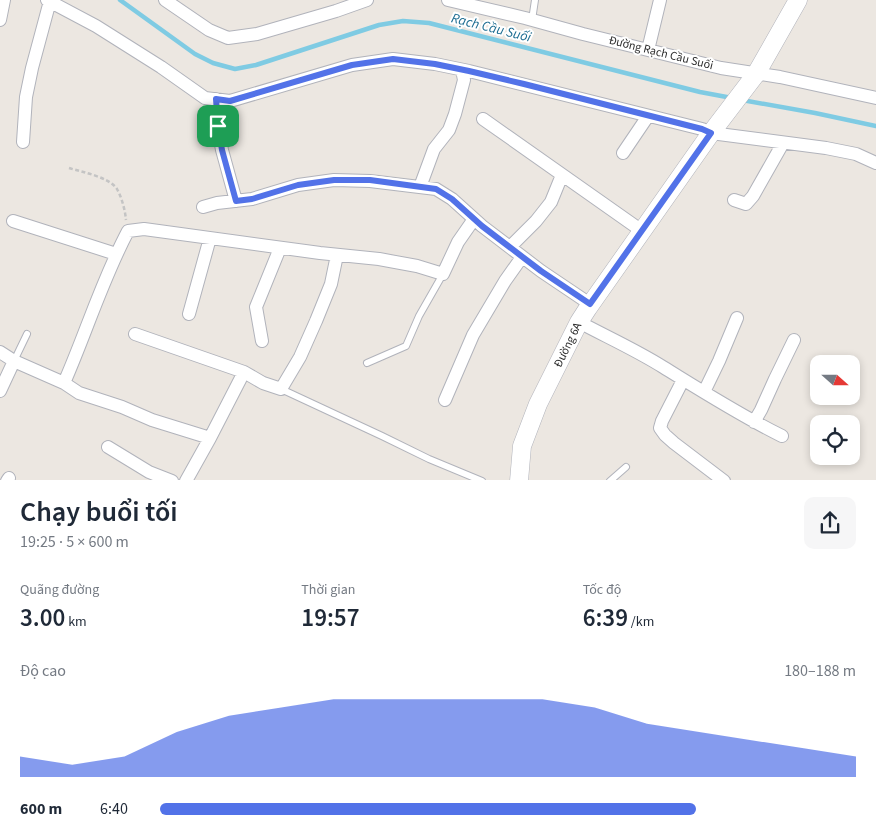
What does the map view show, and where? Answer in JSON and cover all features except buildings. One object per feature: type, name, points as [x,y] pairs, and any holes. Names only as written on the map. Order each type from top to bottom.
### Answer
[{"type":"street","points":[[0,20],[4,0]]},
{"type":"street","points":[[165,0],[209,30],[228,38],[257,34],[367,0]]},
{"type":"street","name":"Đường Rạch Cầu Suối","points":[[448,0],[754,76],[780,78],[876,98]]},
{"type":"street","points":[[648,50],[660,0]]},
{"type":"street","name":"Đường 6A","points":[[519,480],[522,446],[538,404],[579,322],[754,76],[798,0]]},
{"type":"street","points":[[23,142],[26,97],[48,1],[96,26],[205,98],[230,101],[352,65],[393,59],[435,64],[534,86],[702,129],[783,144],[826,148],[856,154],[876,163]]},
{"type":"street","points":[[420,186],[434,149],[448,130],[455,114],[464,80],[462,70]]},
{"type":"street","points":[[216,99],[222,150],[236,201]]},
{"type":"street","points":[[623,153],[648,116]]},
{"type":"street","points":[[483,119],[642,231]]},
{"type":"street","points":[[734,200],[746,204],[753,196],[783,144]]},
{"type":"street","points":[[510,247],[536,221],[551,202],[562,175]]},
{"type":"street","points":[[203,207],[217,203],[252,199],[298,185],[334,180],[370,180],[436,189],[452,199],[474,219],[541,271],[590,304]]},
{"type":"street","points":[[64,383],[116,254],[128,232],[144,229],[280,248],[379,259],[417,266],[443,274],[458,242],[474,219]]},
{"type":"street","points":[[13,221],[116,254]]},
{"type":"street","points":[[189,314],[210,238]]},
{"type":"street","points":[[262,341],[256,307],[280,248]]},
{"type":"street","points":[[135,334],[244,372],[280,389],[300,357],[316,321],[331,284],[337,255]]},
{"type":"street","points":[[445,400],[473,335],[522,256]]},
{"type":"street","points":[[704,392],[737,318]]},
{"type":"street","points":[[579,322],[662,367],[754,422],[782,436]]},
{"type":"street","points":[[754,422],[794,340]]},
{"type":"street","points":[[0,352],[14,361],[64,383],[79,393],[152,420],[210,438]]},
{"type":"street","points":[[0,391],[14,361]]},
{"type":"street","points":[[186,480],[244,372]]},
{"type":"street","points":[[683,380],[660,428],[674,443],[724,480]]},
{"type":"street","points":[[108,447],[149,472],[172,480]]},
{"type":"lane","points":[[532,20],[535,0]]},
{"type":"lane","points":[[367,362],[406,346],[418,316],[443,274]]},
{"type":"lane","points":[[14,361],[27,334]]},
{"type":"lane","points":[[280,389],[429,459],[482,480]]},
{"type":"lane","points":[[610,480],[626,467]]},
{"type":"path","points":[[69,168],[106,180],[116,188],[125,210],[128,232]]},
{"type":"waterway","name":"Rạch Cầu Suối","points":[[120,0],[195,54],[213,63],[235,69],[256,65],[379,25],[403,21],[429,23],[700,92],[732,98]]},
{"type":"waterway","name":"Rạch Cầu Suối","points":[[742,100],[876,126]]},
{"type":"route","points":[[393,59],[435,64],[524,84],[702,129],[711,133],[590,304],[541,271],[482,226],[452,199],[436,189],[370,180],[334,180],[298,185],[252,199],[236,201],[222,150],[218,126],[216,99],[230,101],[352,65],[393,59]]}]
